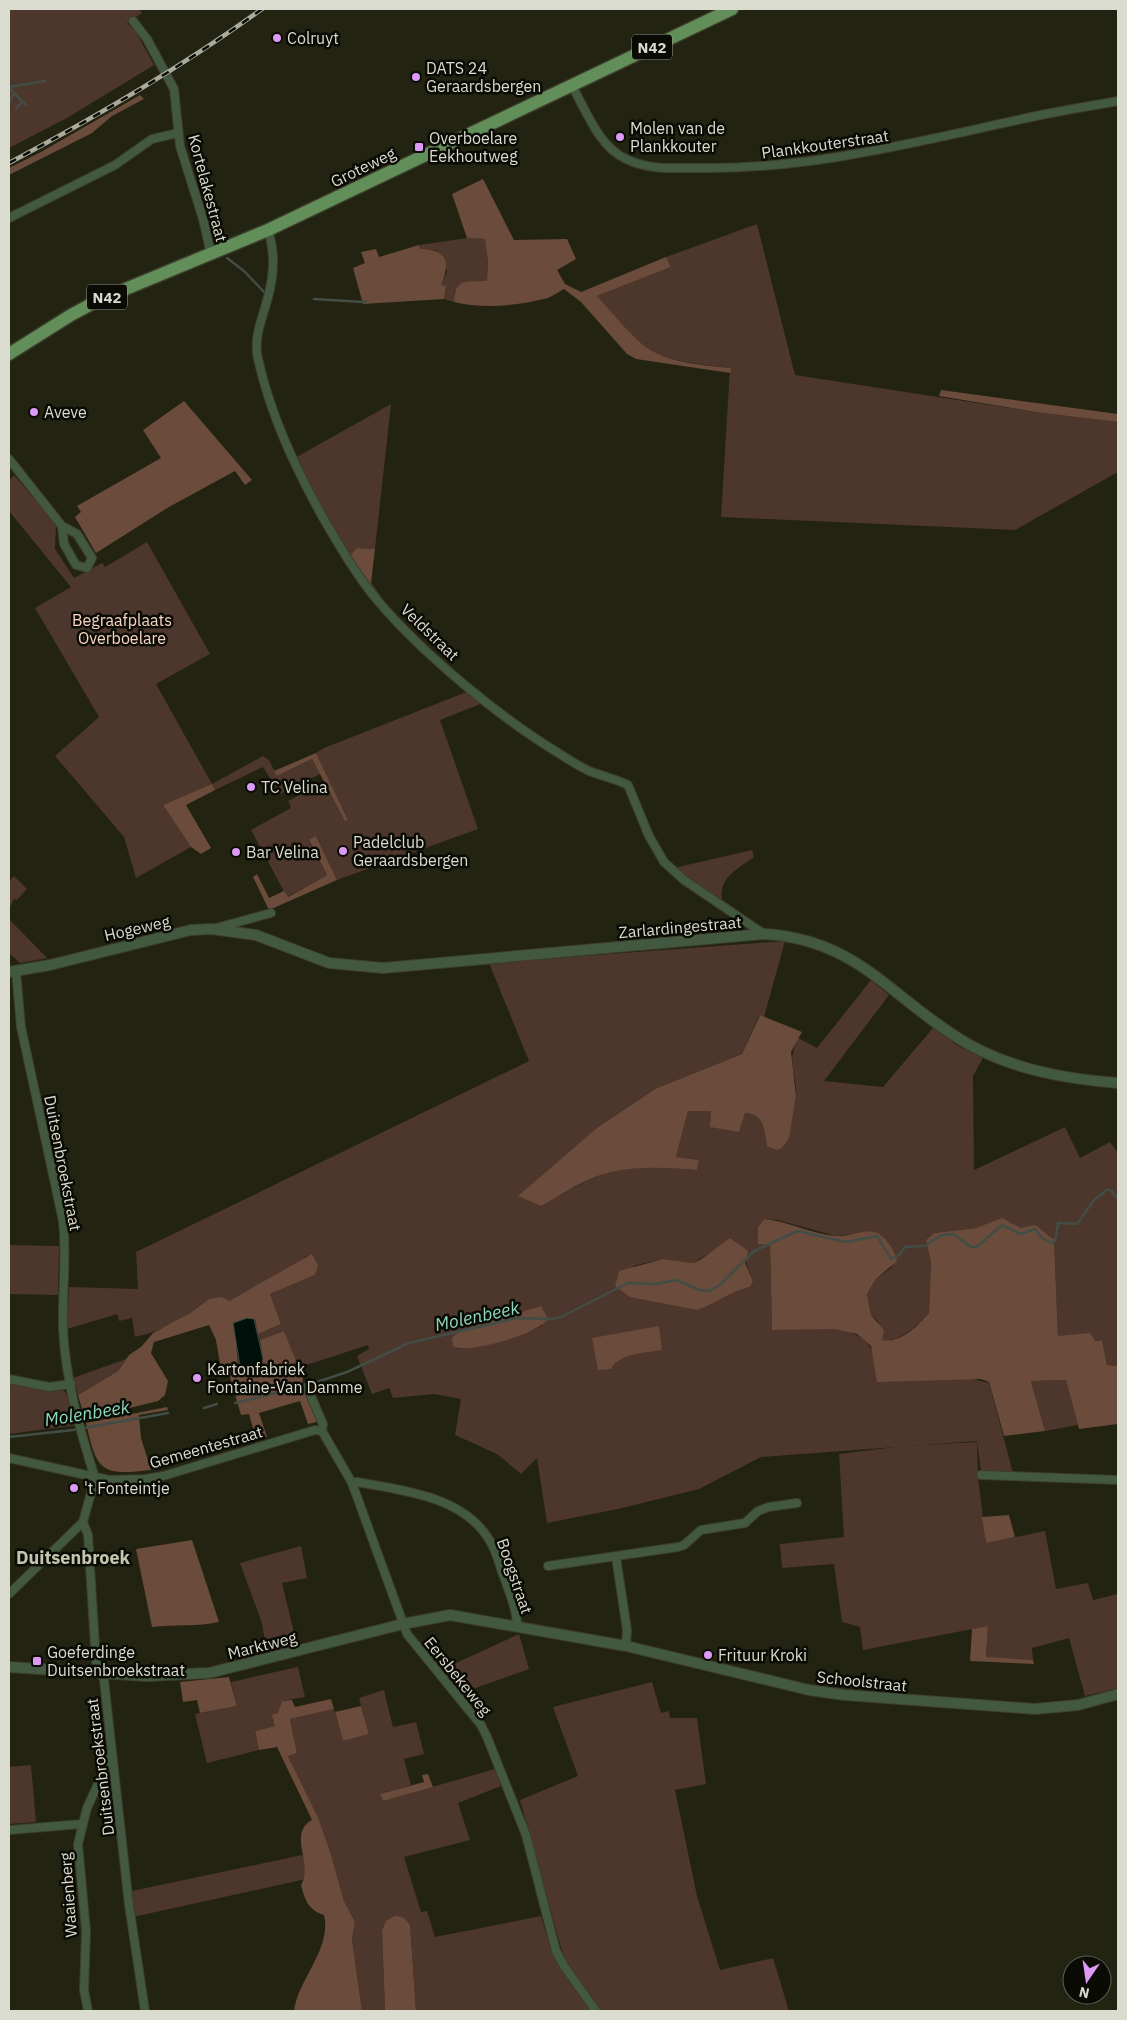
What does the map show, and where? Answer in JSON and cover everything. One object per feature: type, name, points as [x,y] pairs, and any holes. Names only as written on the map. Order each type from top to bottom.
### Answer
[{"type":"main road","name":"Groteweg","points":[[9,354],[71,315],[99,300],[268,230],[571,84],[732,9]]},
{"type":"street","name":"Kortelakestraat","points":[[134,21],[174,89],[178,133],[211,254]]},
{"type":"street","name":"Plankkouterstraat","points":[[571,84],[600,136],[611,149],[626,159],[658,168],[785,166],[908,145],[1025,118],[1118,102]]},
{"type":"street","points":[[9,218],[115,165],[152,139],[178,133]]},
{"type":"street","name":"Veldstraat","points":[[268,230],[273,256],[272,274],[257,338],[257,357],[282,438],[298,472],[364,582],[379,602],[436,658],[516,724],[573,762],[628,785],[649,836],[664,862],[684,880],[764,934]]},
{"type":"street","points":[[9,459],[62,526],[77,534],[92,558],[87,568],[76,565],[64,544],[62,526]]},
{"type":"street","name":"Hogeweg","points":[[12,971],[50,965],[191,930],[212,929],[271,913]]},
{"type":"street","name":"Zarlardingestraat","points":[[212,929],[256,936],[329,962],[383,968],[764,934],[804,939],[831,948],[877,976],[941,1027],[970,1044],[1013,1063],[1068,1079],[1118,1083]]},
{"type":"street","name":"Duitsenbroekstraat","points":[[12,971],[21,1027],[62,1221],[65,1243],[63,1326],[66,1363],[95,1478]]},
{"type":"street","points":[[9,1379],[49,1386],[71,1384]]},
{"type":"street","name":"Eersbekeweg","points":[[307,1387],[323,1424],[322,1431],[352,1483],[406,1634],[481,1725],[487,1737],[526,1835],[556,1950],[564,1966],[596,2011]]},
{"type":"street","name":"Gemeentestraat","points":[[9,1458],[95,1478],[127,1481],[163,1476],[315,1430],[322,1431]]},
{"type":"street","points":[[981,1474],[1118,1480]]},
{"type":"street","points":[[9,1594],[83,1522],[95,1478]]},
{"type":"street","name":"Boogstraat","points":[[352,1483],[357,1482],[426,1496],[457,1510],[478,1526],[489,1538],[496,1552],[517,1625]]},
{"type":"street","points":[[548,1566],[678,1547],[684,1545],[702,1530],[745,1523],[758,1511],[768,1507],[796,1503]]},
{"type":"street","name":"Duitsenbroekstraat","points":[[83,1522],[88,1530],[96,1662],[103,1674],[129,1905],[145,2011]]},
{"type":"street","points":[[616,1557],[627,1630],[626,1646]]},
{"type":"street","name":"Marktweg","points":[[9,1667],[103,1674],[180,1676],[210,1674],[403,1624],[450,1615],[517,1625]]},
{"type":"street","name":"Schoolstraat","points":[[517,1625],[626,1646],[809,1690],[845,1695],[1035,1709],[1078,1706],[1118,1694]]},
{"type":"street","name":"Waaienberg","points":[[88,2011],[84,1990],[86,1930],[78,1844],[87,1808],[108,1766],[111,1753]]},
{"type":"street","points":[[9,1830],[82,1824]]},
{"type":"green space","points":[[9,9],[139,9],[142,13],[127,23],[136,32],[154,65],[67,118],[9,148]]},
{"type":"green space","points":[[757,224],[795,375],[1042,413],[1118,422],[1118,472],[1015,530],[721,517],[730,368],[684,362],[651,350],[630,333],[597,296],[671,267],[666,257]]},
{"type":"green space","points":[[467,238],[485,239],[488,262],[487,282],[455,291],[454,302],[444,299],[446,287],[441,285],[447,272],[443,256],[435,250],[420,249],[419,245]]},
{"type":"green space","points":[[391,404],[375,549],[357,548],[348,558],[293,459]]},
{"type":"green space","name":"Begraafplaats Overboelare","points":[[14,475],[56,524],[55,549],[74,578],[102,563],[105,567],[147,542],[210,654],[156,684],[212,784],[263,756],[269,760],[277,776],[312,759],[320,774],[280,794],[263,767],[215,790],[212,785],[163,805],[191,847],[136,878],[124,837],[55,756],[99,717],[35,608],[71,587],[9,511],[9,480]]},
{"type":"green space","points":[[469,691],[483,703],[440,720],[478,829],[337,880],[316,836],[309,841],[327,875],[287,897],[251,830],[291,808],[288,801],[324,782],[345,820],[348,820],[316,753],[324,748]]},
{"type":"green space","points":[[752,850],[754,857],[734,871],[725,882],[722,888],[723,904],[674,868]]},
{"type":"green space","points":[[14,876],[27,889],[17,900],[14,899],[9,909],[9,881]]},
{"type":"green space","points":[[9,919],[47,958],[20,963],[9,953]]},
{"type":"green space","points":[[785,941],[764,1017],[759,1015],[742,1054],[657,1088],[541,1206],[589,1180],[609,1172],[628,1168],[648,1167],[697,1170],[699,1160],[676,1157],[688,1111],[711,1111],[739,1132],[745,1113],[752,1115],[760,1120],[762,1124],[767,1146],[786,1123],[793,1110],[796,1088],[792,1061],[798,1038],[817,1048],[871,980],[889,995],[824,1081],[883,1087],[933,1028],[957,1045],[983,1058],[973,1076],[974,1170],[1065,1127],[1080,1158],[1110,1142],[1118,1153],[1118,1366],[1107,1365],[1102,1340],[1095,1341],[1058,1336],[1054,1239],[1043,1234],[1040,1228],[1021,1228],[1002,1219],[976,1228],[934,1233],[926,1240],[931,1263],[929,1313],[914,1328],[902,1336],[882,1340],[878,1321],[871,1315],[867,1294],[876,1279],[892,1267],[870,1232],[836,1236],[777,1220],[764,1219],[758,1227],[758,1244],[770,1245],[772,1330],[814,1328],[844,1331],[857,1335],[867,1343],[873,1354],[989,1383],[1013,1473],[981,1472],[977,1441],[761,1457],[699,1489],[618,1509],[547,1523],[537,1458],[521,1474],[497,1454],[455,1435],[461,1399],[434,1394],[393,1398],[389,1388],[372,1394],[357,1356],[369,1349],[368,1345],[297,1368],[284,1331],[260,1340],[258,1334],[281,1324],[270,1294],[315,1275],[306,1256],[299,1263],[229,1301],[209,1299],[174,1322],[156,1331],[135,1337],[132,1318],[119,1321],[117,1314],[67,1329],[69,1287],[138,1289],[136,1252],[529,1061],[489,963]],"holes":[[[713,1251],[745,1260],[753,1281],[750,1287],[722,1296],[697,1310],[661,1302],[633,1266],[663,1259],[693,1263]],[[541,1306],[542,1326],[500,1342],[479,1347],[457,1349],[527,1311]]]},
{"type":"green space","points":[[9,1245],[59,1246],[58,1295],[9,1294]]},
{"type":"green space","points":[[126,1359],[118,1371],[78,1395],[73,1378]]},
{"type":"green space","points":[[1066,1380],[1078,1425],[1045,1431],[1031,1381]]},
{"type":"green space","points":[[9,1383],[29,1388],[63,1390],[67,1394],[78,1425],[9,1434]]},
{"type":"green space","points":[[977,1442],[978,1477],[986,1543],[1045,1531],[1056,1589],[1088,1583],[1093,1600],[1118,1594],[1118,1688],[1085,1696],[1069,1638],[1032,1648],[1033,1660],[986,1658],[988,1626],[863,1650],[860,1627],[842,1622],[834,1564],[782,1568],[780,1544],[844,1537],[839,1454],[903,1446]]},
{"type":"green space","points":[[301,1546],[307,1578],[282,1583],[297,1645],[267,1653],[262,1623],[240,1563]]},
{"type":"green space","points":[[519,1634],[529,1669],[462,1693],[443,1669]]},
{"type":"green space","points":[[298,1667],[305,1697],[282,1701],[275,1726],[255,1731],[259,1750],[207,1763],[195,1714],[237,1706],[231,1682]]},
{"type":"green space","points":[[652,1682],[661,1713],[669,1711],[670,1718],[697,1718],[706,1784],[675,1790],[697,1896],[720,1970],[773,1958],[789,2011],[602,2011],[574,1974],[563,1955],[520,1800],[578,1776],[553,1707]]},
{"type":"green space","points":[[384,1690],[393,1727],[416,1722],[424,1754],[404,1759],[411,1785],[380,1794],[383,1801],[495,1769],[501,1786],[458,1803],[470,1840],[404,1857],[421,1912],[427,1911],[435,1937],[541,1916],[550,1947],[560,1966],[591,2011],[416,2011],[410,1925],[382,1931],[385,2011],[362,2011],[352,1939],[355,1922],[344,1901],[331,1854],[288,1755],[297,1753],[290,1719],[334,1709],[343,1741],[369,1734],[359,1698]]},
{"type":"green space","points":[[31,1765],[36,1822],[9,1824],[9,1767]]},
{"type":"green space","points":[[302,1855],[306,1864],[306,1879],[133,1917],[132,1891]]},
{"type":"shaded area","points":[[140,95],[144,99],[112,116],[92,133],[9,175],[9,168],[41,152]]},
{"type":"shaded area","points":[[483,179],[514,240],[567,239],[576,259],[557,270],[565,284],[581,292],[666,257],[671,267],[597,296],[630,333],[651,350],[684,362],[731,368],[730,373],[636,359],[627,354],[581,302],[564,289],[546,298],[511,305],[487,306],[454,302],[457,288],[463,282],[487,281],[488,262],[485,239],[467,238],[452,194]]},
{"type":"shaded area","points":[[419,245],[420,249],[436,251],[444,258],[446,270],[441,285],[446,286],[444,299],[363,304],[353,268],[365,263],[361,252],[376,249],[379,257]]},
{"type":"shaded area","points":[[941,390],[1118,414],[1118,422],[1042,413],[939,396]]},
{"type":"shaded area","points":[[184,401],[252,480],[245,485],[235,471],[169,507],[96,553],[75,517],[81,512],[77,506],[161,458],[143,430]]},
{"type":"shaded area","points":[[357,548],[375,549],[371,583],[382,598],[379,599],[348,558]]},
{"type":"shaded area","points":[[316,753],[348,820],[345,821],[312,759],[277,776],[274,771]]},
{"type":"shaded area","points":[[212,784],[215,790],[186,805],[211,848],[201,854],[191,847],[163,805]]},
{"type":"shaded area","points":[[316,836],[337,880],[269,910],[253,877],[257,874],[269,898],[284,891],[288,897],[327,875],[309,840]]},
{"type":"shaded area","points":[[760,1015],[802,1032],[791,1052],[796,1096],[789,1138],[782,1148],[777,1150],[767,1146],[762,1124],[752,1114],[745,1113],[739,1132],[710,1127],[711,1111],[688,1111],[676,1157],[699,1160],[697,1170],[640,1168],[612,1172],[580,1184],[541,1206],[518,1196],[597,1128],[657,1088],[742,1054]]},
{"type":"shaded area","points":[[1002,1218],[1021,1228],[1035,1225],[1054,1239],[1058,1336],[1090,1333],[1095,1341],[1102,1340],[1107,1365],[1118,1366],[1118,1424],[1079,1429],[1066,1380],[1031,1381],[1045,1431],[1004,1436],[989,1382],[981,1379],[877,1382],[871,1346],[857,1334],[834,1329],[772,1330],[770,1245],[758,1244],[758,1227],[764,1219],[782,1222],[827,1235],[841,1236],[872,1232],[884,1238],[893,1249],[897,1261],[876,1279],[867,1294],[871,1315],[884,1330],[882,1340],[889,1340],[896,1339],[909,1332],[929,1313],[931,1263],[926,1240],[934,1233],[976,1228]]},
{"type":"shaded area","points":[[730,1238],[748,1251],[745,1263],[753,1281],[750,1287],[697,1310],[630,1297],[615,1286],[619,1271],[663,1259],[693,1263]]},
{"type":"shaded area","points":[[312,1254],[318,1266],[315,1275],[270,1294],[281,1324],[258,1334],[255,1319],[236,1344],[238,1365],[263,1359],[260,1340],[284,1331],[303,1379],[302,1384],[320,1421],[308,1424],[300,1401],[259,1413],[267,1437],[256,1439],[249,1414],[241,1415],[229,1374],[222,1375],[216,1340],[209,1325],[154,1342],[151,1353],[168,1381],[165,1395],[158,1401],[85,1419],[78,1395],[118,1371],[129,1355],[141,1347],[153,1333],[190,1313],[209,1299],[222,1297],[229,1301]]},
{"type":"shaded area","points":[[541,1306],[548,1319],[532,1331],[487,1346],[460,1348],[453,1346],[452,1338],[461,1330]]},
{"type":"shaded area","points":[[247,1318],[254,1319],[263,1359],[259,1374],[253,1377],[241,1373],[233,1323]]},
{"type":"shaded area","points":[[659,1326],[662,1350],[626,1357],[611,1369],[598,1370],[592,1338]]},
{"type":"shaded area","points":[[167,1407],[168,1410],[139,1415],[141,1438],[151,1470],[121,1472],[104,1467],[98,1461],[86,1423]]},
{"type":"shaded area","points":[[1009,1515],[1015,1537],[986,1543],[982,1517]]},
{"type":"shaded area","points":[[192,1540],[219,1622],[152,1627],[136,1549]]},
{"type":"shaded area","points":[[988,1626],[986,1657],[1033,1660],[1034,1664],[970,1661],[972,1629]]},
{"type":"shaded area","points":[[229,1677],[237,1706],[200,1713],[197,1700],[183,1702],[180,1682]]},
{"type":"shaded area","points":[[331,1699],[334,1709],[290,1719],[297,1753],[288,1756],[318,1818],[331,1854],[344,1901],[355,1922],[352,1939],[362,2011],[294,2011],[302,1987],[319,1952],[325,1928],[324,1915],[314,1910],[308,1904],[301,1885],[305,1869],[301,1841],[302,1833],[305,1826],[312,1820],[277,1747],[259,1750],[255,1731],[275,1726],[272,1715],[278,1713],[282,1701],[292,1700],[295,1707]]},
{"type":"shaded area","points":[[361,1706],[369,1734],[343,1741],[335,1712]]},
{"type":"shaded area","points":[[428,1774],[433,1787],[383,1801],[380,1794],[424,1782],[422,1775]]},
{"type":"shaded area","points":[[395,1916],[403,1917],[410,1925],[416,2011],[385,2011],[382,1931],[386,1921]]},
{"type":"waterway","points":[[9,87],[45,81]]},
{"type":"waterway","points":[[9,88],[26,105]]},
{"type":"waterway","points":[[9,103],[14,93]]},
{"type":"waterway","points":[[16,109],[22,101]]},
{"type":"waterway","points":[[227,258],[244,271],[266,294]]},
{"type":"waterway","points":[[314,299],[366,301]]},
{"type":"waterway","name":"Molenbeek","points":[[311,1384],[347,1372],[409,1343],[517,1318],[551,1319],[561,1317],[628,1283],[655,1284],[677,1280],[699,1290],[709,1291],[720,1285],[754,1251],[797,1231],[846,1242],[877,1236],[891,1259],[899,1255],[905,1247],[925,1246],[940,1236],[949,1234],[955,1235],[971,1247],[977,1247],[1002,1225],[1021,1234],[1035,1229],[1042,1238],[1051,1243],[1055,1241],[1058,1223],[1077,1224],[1094,1200],[1107,1190],[1111,1190],[1118,1199]]},
{"type":"waterway","name":"Molenbeek","points":[[235,1403],[302,1387]]},
{"type":"waterway","name":"Molenbeek","points":[[204,1408],[217,1404]]},
{"type":"waterway","name":"Molenbeek","points":[[9,1437],[73,1430],[168,1413]]},
{"type":"railway","points":[[9,163],[74,128],[138,90],[201,51],[262,9]]},
{"type":"place","name":"Colruyt","points":[[277,38]]},
{"type":"place","name":"DATS 24 Geraardsbergen","points":[[416,77]]},
{"type":"place","name":"Molen van de Plankkouter","points":[[620,137]]},
{"type":"place","name":"Overboelare Eekhoutweg","points":[[419,147]]},
{"type":"place","name":"Aveve","points":[[34,412]]},
{"type":"place","name":"TC Velina","points":[[251,787]]},
{"type":"place","name":"Padelclub Geraardsbergen","points":[[343,851]]},
{"type":"place","name":"Bar Velina","points":[[236,852]]},
{"type":"place","name":"Kartonfabriek Fontaine-Van Damme","points":[[197,1378]]},
{"type":"place","name":"'t Fonteintje","points":[[74,1488]]},
{"type":"place","name":"Frituur Kroki","points":[[708,1655]]},
{"type":"place","name":"Goeferdinge Duitsenbroekstraat","points":[[37,1661]]},
{"type":"district","name":"Duitsenbroek","points":[[73,1557]]}]
